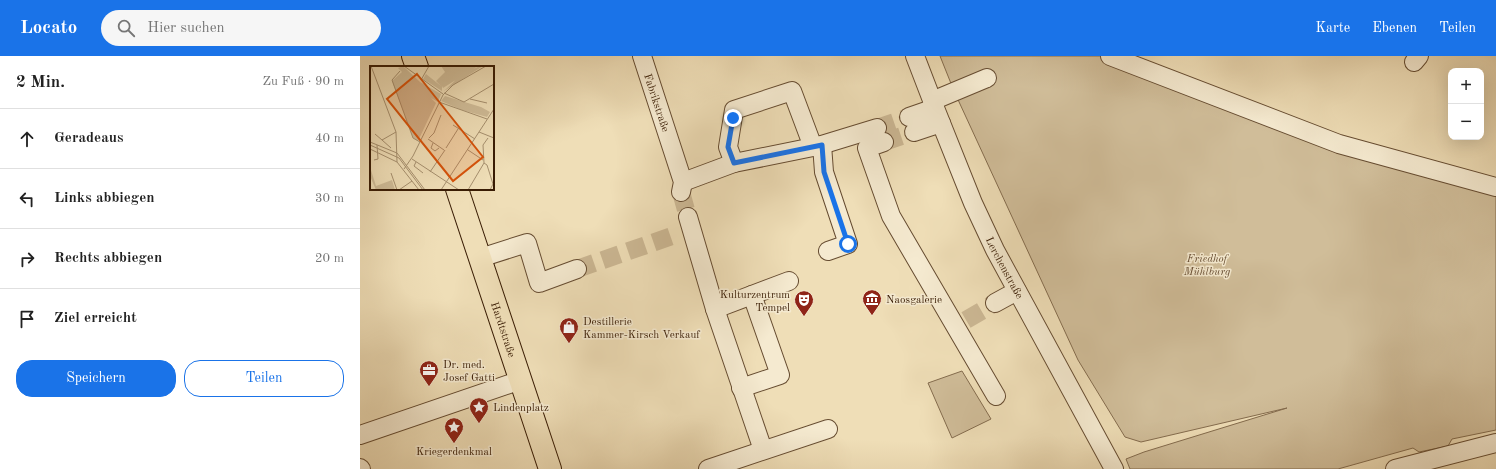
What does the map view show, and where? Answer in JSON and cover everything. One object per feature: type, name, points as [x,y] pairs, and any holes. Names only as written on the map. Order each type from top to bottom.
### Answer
[{"type":"main road","points":[[413,56],[416,66]]},
{"type":"main road","name":"Hardtstraße","points":[[457,190],[550,469]]},
{"type":"street","name":"Fabrikstraße","points":[[642,56],[673,150],[682,187],[734,163]]},
{"type":"street","name":"Lerchenstraße","points":[[915,56],[973,203],[995,250],[1114,469]]},
{"type":"street","points":[[1110,56],[1339,144],[1496,187]]},
{"type":"street","points":[[912,125],[987,78]]},
{"type":"street","points":[[828,251],[848,244],[817,146],[792,91],[734,110],[728,147],[734,163],[817,146],[881,135],[867,148],[891,216],[961,323],[996,396]]},
{"type":"street","points":[[686,227],[694,260],[715,309],[763,450]]},
{"type":"street","points":[[480,258],[526,243],[539,282],[577,268]]},
{"type":"street","points":[[715,309],[789,281]]},
{"type":"street","points":[[995,303],[1017,291]]},
{"type":"street","points":[[741,388],[780,375],[752,295]]},
{"type":"street","points":[[360,436],[521,380]]},
{"type":"street","points":[[708,469],[828,428]]},
{"type":"street","points":[[1394,469],[1417,466],[1496,442]]},
{"type":"green space","name":"Friedhof Mühlburg","points":[[940,56],[1101,56],[1339,147],[1496,191],[1496,430],[1452,439],[1448,446],[1419,452],[1413,448],[1338,469],[1130,469],[1126,459],[1144,452],[1287,408],[1141,442],[1125,437],[1078,360],[954,91]]},
{"type":"green space","points":[[962,371],[991,419],[952,438],[928,383]]},
{"type":"tunnel","points":[[877,128],[909,117]]},
{"type":"tunnel","points":[[884,142],[914,132]]},
{"type":"tunnel","points":[[681,192],[688,217]]},
{"type":"tunnel","points":[[577,269],[678,234]]},
{"type":"tunnel","points":[[966,320],[995,303]]},
{"type":"place","name":"Naosgalerie","points":[[872,316]]},
{"type":"place","name":"Kulturzentrum Tempel","points":[[804,317]]},
{"type":"place","name":"Destillerie Kammer-Kirsch Verkauf","points":[[569,344]]},
{"type":"place","name":"Dr. med. Josef Gatti","points":[[429,387]]},
{"type":"place","name":"Lindenplatz","points":[[479,424]]},
{"type":"place","name":"Kriegerdenkmal","points":[[454,444]]},
{"type":"route","points":[[733,118],[728,147],[734,163],[822,145],[824,172],[848,244]]}]
